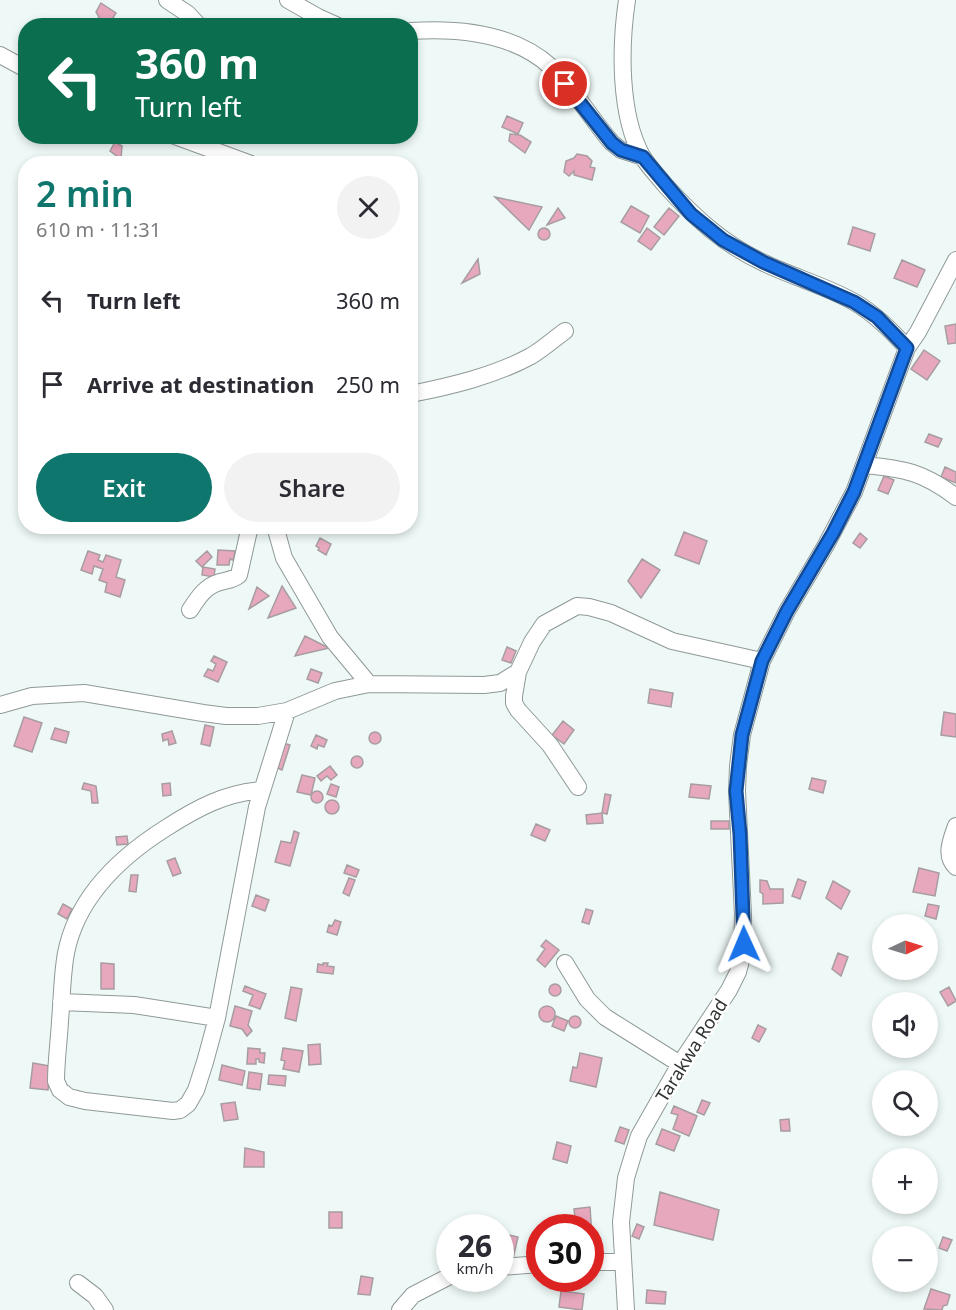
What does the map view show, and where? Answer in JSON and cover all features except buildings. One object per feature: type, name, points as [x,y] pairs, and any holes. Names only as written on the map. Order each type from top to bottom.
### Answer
[{"type":"street","points":[[167,0],[192,18]]},
{"type":"street","points":[[288,0],[311,18]]},
{"type":"street","points":[[627,0],[624,19],[625,102],[643,157],[691,214],[723,240],[763,262],[854,302],[877,317],[907,348]]},
{"type":"street","points":[[418,31],[467,31],[519,46],[551,68],[612,143],[621,150],[643,157]]},
{"type":"street","points":[[0,55],[18,65]]},
{"type":"street","points":[[196,144],[229,156]]},
{"type":"street","name":"Tarakwa Road","points":[[626,1310],[621,1222],[626,1178],[639,1136],[680,1064],[729,990],[742,957],[743,915],[736,791],[742,735],[762,661],[787,611],[839,522],[865,465],[907,348],[918,332],[956,260]]},
{"type":"street","points":[[418,393],[460,384],[506,367],[531,356],[565,331]]},
{"type":"street","points":[[865,465],[910,470],[956,497]]},
{"type":"street","points":[[190,610],[205,589],[235,579],[239,575],[248,534]]},
{"type":"street","points":[[277,534],[284,558],[330,637],[369,684]]},
{"type":"street","points":[[578,787],[550,745],[514,703],[518,672],[532,642],[544,624],[577,606],[589,607],[611,613],[672,641],[762,661]]},
{"type":"street","points":[[0,705],[32,696],[84,693],[226,716],[258,716],[287,711],[336,691],[369,684],[484,685],[500,682],[518,672]]},
{"type":"street","points":[[262,790],[228,795],[203,804],[134,849],[108,873],[88,897],[67,950],[62,1002],[56,1081],[60,1090],[69,1097],[173,1111],[180,1110],[188,1104],[196,1090],[217,1018],[240,890],[262,790],[287,711]]},
{"type":"street","points":[[956,826],[949,847],[949,855],[952,865],[956,867]]},
{"type":"street","points":[[565,963],[586,999],[605,1017],[680,1064]]},
{"type":"street","points":[[62,1002],[134,1005],[217,1018]]},
{"type":"street","points":[[604,1262],[623,1262]]},
{"type":"street","points":[[78,1283],[95,1296],[105,1310]]},
{"type":"street","points":[[400,1310],[413,1295],[436,1283]]},
{"type":"route","points":[[565,84],[612,143],[621,150],[643,157],[691,214],[723,240],[763,262],[854,302],[877,317],[907,348],[854,492],[833,533],[787,611],[762,661],[742,735],[736,791],[744,944]]}]
